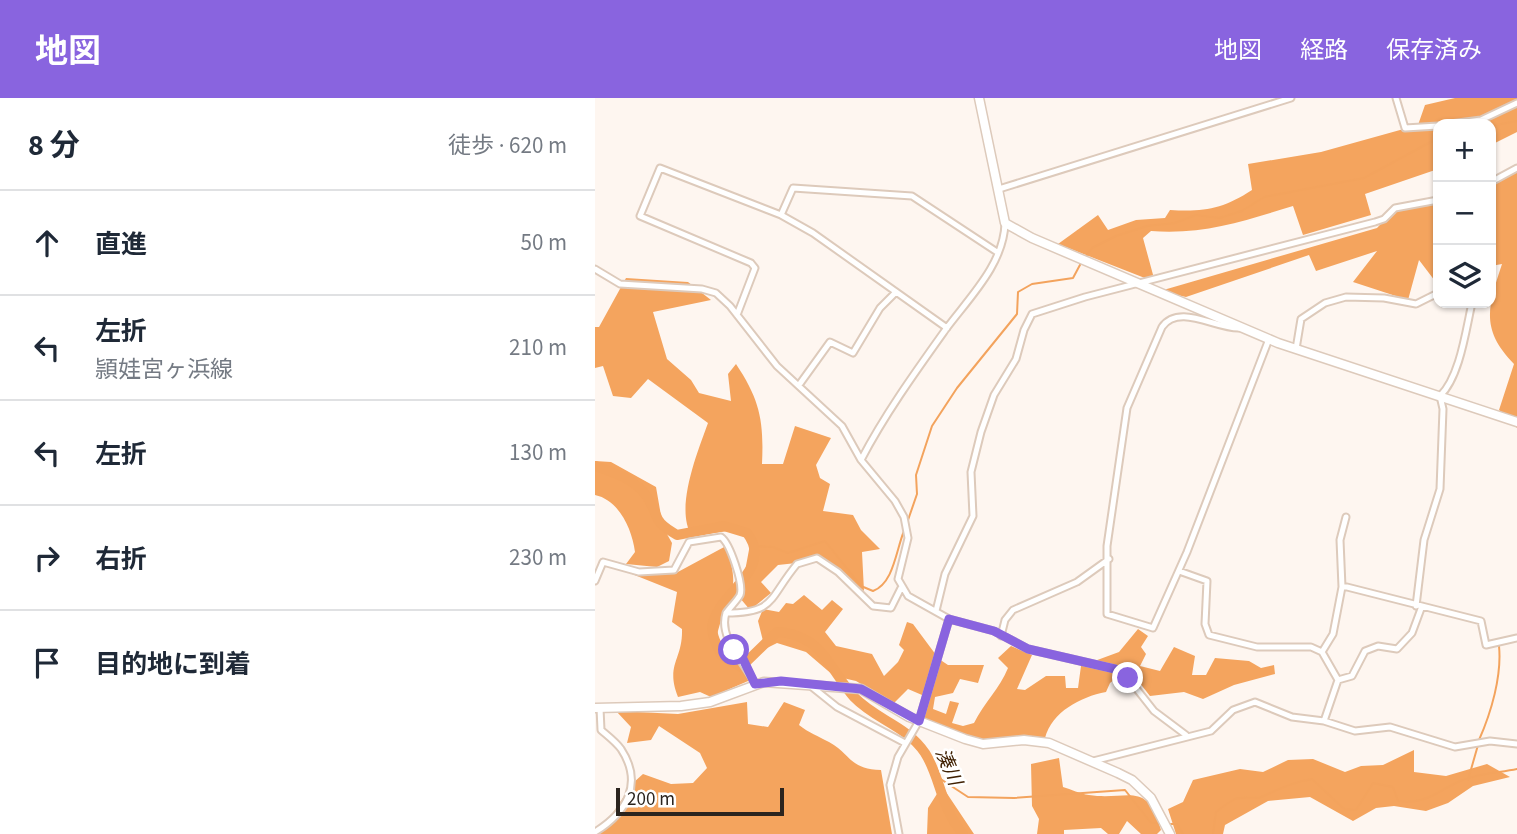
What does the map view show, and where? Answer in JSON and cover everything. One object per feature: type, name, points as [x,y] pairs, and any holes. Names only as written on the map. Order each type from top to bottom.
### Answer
[{"type":"street","points":[[861,460],[947,328],[977,291],[1005,233],[999,189],[979,98]]},
{"type":"street","points":[[999,189],[1291,98]]},
{"type":"street","points":[[1396,98],[1405,128],[1433,126]]},
{"type":"street","points":[[1483,119],[1517,103]]},
{"type":"street","points":[[737,316],[755,268],[751,263],[640,216],[660,168],[781,215],[813,233],[947,328]]},
{"type":"street","points":[[1496,179],[1517,168]]},
{"type":"street","points":[[781,215],[793,188],[912,197],[997,252]]},
{"type":"street","points":[[936,611],[945,574],[973,516],[971,472],[981,432],[995,395],[1016,359],[1028,319],[1039,309],[1375,222],[1406,204],[1433,201]]},
{"type":"street","points":[[1005,223],[1032,238],[1269,339],[1517,422]]},
{"type":"street","points":[[595,269],[620,284],[702,289],[716,293],[777,366],[842,426],[861,460],[889,491],[905,521],[908,538],[898,571],[901,589],[891,608],[873,606],[838,572],[817,558],[797,564],[766,608],[753,613],[726,614]]},
{"type":"street","points":[[799,385],[830,342],[853,353],[880,308],[895,293]]},
{"type":"street","points":[[1296,349],[1301,319],[1325,303],[1361,296],[1416,304],[1433,296]]},
{"type":"street","points":[[1440,396],[1445,391],[1461,354],[1471,308]]},
{"type":"street","points":[[1243,328],[1212,324],[1195,317],[1167,320],[1162,327],[1127,408],[1107,547],[1107,614],[1153,628],[1179,571],[1269,339]]},
{"type":"street","points":[[1338,680],[1352,676],[1365,651],[1378,646],[1397,649],[1412,634],[1419,606],[1424,540],[1440,489],[1443,408],[1440,396]]},
{"type":"street","points":[[1322,652],[1333,634],[1342,587],[1340,540],[1346,517]]},
{"type":"street","points":[[595,581],[603,562],[639,572],[674,570],[689,542],[715,537],[725,539],[741,588],[739,598],[726,614],[724,629],[755,684]]},
{"type":"street","points":[[1001,636],[1005,620],[1013,610],[1077,582],[1109,559]]},
{"type":"street","points":[[1179,571],[1207,580],[1205,624],[1209,635],[1257,646],[1311,647],[1322,652],[1338,680],[1324,721]]},
{"type":"street","points":[[1342,587],[1481,621],[1486,645],[1517,638]]},
{"type":"street","points":[[901,589],[949,619],[1001,636],[1028,649],[1115,669],[1134,685],[1154,711],[1186,735]]},
{"type":"street","points":[[899,834],[890,785],[907,741],[919,721],[949,619]]},
{"type":"street","points":[[595,832],[622,811],[632,785],[624,754],[601,730],[598,708],[701,703],[755,684],[808,684],[861,689],[919,721],[983,744],[1024,740],[1049,743],[1093,761],[1132,780],[1151,798],[1170,834]]},
{"type":"street","points":[[808,684],[828,702],[907,741]]},
{"type":"street","points":[[1093,761],[1174,742],[1186,735],[1211,731],[1233,710],[1255,702],[1292,717],[1324,721],[1355,731],[1390,727],[1455,747],[1490,741],[1517,744]]},
{"type":"shaded area","points":[[1455,98],[1517,98],[1517,132],[1496,142],[1496,119],[1433,119],[1433,171],[1365,194],[1371,215],[1303,235],[1293,206],[1241,222],[1206,229],[1151,231],[1143,238],[1155,282],[1058,244],[1098,215],[1108,230],[1136,220],[1165,218],[1170,210],[1203,210],[1222,205],[1252,190],[1248,164],[1321,152],[1418,125],[1425,105]]},
{"type":"shaded area","points":[[1517,169],[1517,428],[1499,410],[1514,364],[1496,340],[1490,317],[1491,308],[1496,308],[1496,283],[1502,264],[1496,265],[1496,182]]},
{"type":"shaded area","points":[[1433,204],[1433,278],[1419,260],[1408,300],[1353,282],[1377,251],[1316,271],[1309,255],[1186,297],[1160,291],[1377,228],[1392,212]]},
{"type":"shaded area","points":[[626,278],[688,282],[711,300],[653,312],[667,359],[691,380],[699,393],[731,401],[728,374],[736,364],[759,411],[762,464],[783,464],[795,426],[831,438],[816,465],[820,478],[830,484],[823,511],[853,515],[861,530],[880,549],[862,552],[864,591],[824,560],[778,565],[761,582],[771,593],[750,610],[740,598],[751,539],[728,531],[692,536],[685,511],[689,480],[708,423],[648,379],[631,398],[613,396],[603,366],[595,368],[595,327],[599,327]]},
{"type":"shaded area","points":[[595,461],[611,462],[656,487],[663,527],[672,543],[669,561],[657,567],[626,564],[635,552],[631,534],[617,509],[595,495]]},
{"type":"shaded area","points":[[726,546],[733,584],[717,635],[755,678],[711,697],[700,692],[678,697],[673,677],[682,629],[672,622],[677,592],[632,574],[676,573]]},
{"type":"shaded area","points":[[804,595],[822,610],[832,600],[843,609],[825,632],[836,646],[872,654],[884,676],[898,662],[904,650],[899,645],[907,622],[913,624],[939,659],[948,665],[984,665],[978,683],[960,679],[953,693],[935,697],[933,709],[946,714],[950,701],[959,703],[952,723],[963,726],[974,723],[1001,682],[1008,668],[998,658],[1011,646],[1032,655],[1017,689],[1025,690],[1046,676],[1065,676],[1066,688],[1078,688],[1081,666],[1119,652],[1138,629],[1148,636],[1141,647],[1146,654],[1140,666],[1160,671],[1174,647],[1195,656],[1192,675],[1206,675],[1215,658],[1249,661],[1261,668],[1274,665],[1275,674],[1234,685],[1203,699],[1184,692],[1150,696],[1139,682],[1123,673],[1110,683],[1106,692],[1068,707],[1054,721],[1045,738],[1026,736],[983,741],[923,719],[922,695],[908,689],[894,703],[856,681],[834,676],[806,652],[777,643],[765,649],[758,621],[763,609],[779,612],[786,603],[793,604]]},
{"type":"shaded area","points":[[747,702],[748,724],[768,727],[784,702],[805,710],[799,725],[803,728],[837,747],[857,764],[881,770],[892,834],[595,834],[595,828],[604,826],[633,783],[643,774],[671,784],[693,783],[707,768],[700,753],[659,726],[651,740],[627,743],[631,727],[616,711],[678,714]]},
{"type":"shaded area","points":[[1414,750],[1414,772],[1446,776],[1487,764],[1510,777],[1473,786],[1448,803],[1426,811],[1394,806],[1376,808],[1353,821],[1310,797],[1268,801],[1225,825],[1223,834],[1176,834],[1168,809],[1183,802],[1193,780],[1240,769],[1263,772],[1288,760],[1313,759],[1345,772],[1361,766],[1383,765]]},
{"type":"shaded area","points":[[1059,758],[1063,787],[1089,795],[1142,798],[1155,814],[1161,830],[1157,834],[1141,834],[1127,821],[1119,834],[1108,834],[1101,828],[1064,830],[1064,834],[1037,834],[1039,819],[1032,806],[1031,764]]},
{"type":"shaded area","points":[[942,786],[974,834],[927,834],[928,808]]},
{"type":"waterway","points":[[1496,125],[1517,121]]},
{"type":"waterway","points":[[1087,255],[1092,248],[1116,236],[1147,226],[1175,223],[1196,215],[1219,218],[1242,211],[1264,197],[1364,178],[1433,141]]},
{"type":"waterway","points":[[907,523],[917,494],[916,475],[932,426],[957,388],[1017,314],[1018,292],[1032,284],[1073,278],[1081,263]]},
{"type":"waterway","name":"湊川","points":[[595,466],[624,477],[637,486],[647,497],[660,522],[677,535],[724,526],[747,533],[754,547],[754,559],[749,571],[716,615],[712,628],[721,655],[741,667],[777,632],[795,635],[811,643],[823,654],[854,697],[909,736],[925,753],[945,803],[963,834]]},
{"type":"waterway","points":[[753,546],[773,547],[788,553],[825,541],[861,586],[873,591],[880,587],[890,574],[904,531]]},
{"type":"waterway","points":[[1479,740],[1495,694],[1499,646]]},
{"type":"waterway","points":[[1468,780],[1478,745]]},
{"type":"waterway","points":[[1213,834],[1216,812],[1232,800],[1259,798],[1305,780],[1312,779],[1344,809],[1356,810],[1373,783],[1393,787],[1398,801],[1407,802],[1429,797],[1470,778],[1517,769]]},
{"type":"waterway","points":[[933,774],[968,797],[1014,798],[1125,790],[1151,823],[1160,823]]},
{"type":"waterway","points":[[1169,824],[1177,824],[1183,834]]},
{"type":"route","points":[[734,650],[743,659],[755,684],[781,681],[861,689],[890,704],[909,718],[919,721],[938,664],[949,619],[994,631],[1008,641],[1028,649],[1115,669],[1128,678]]}]
